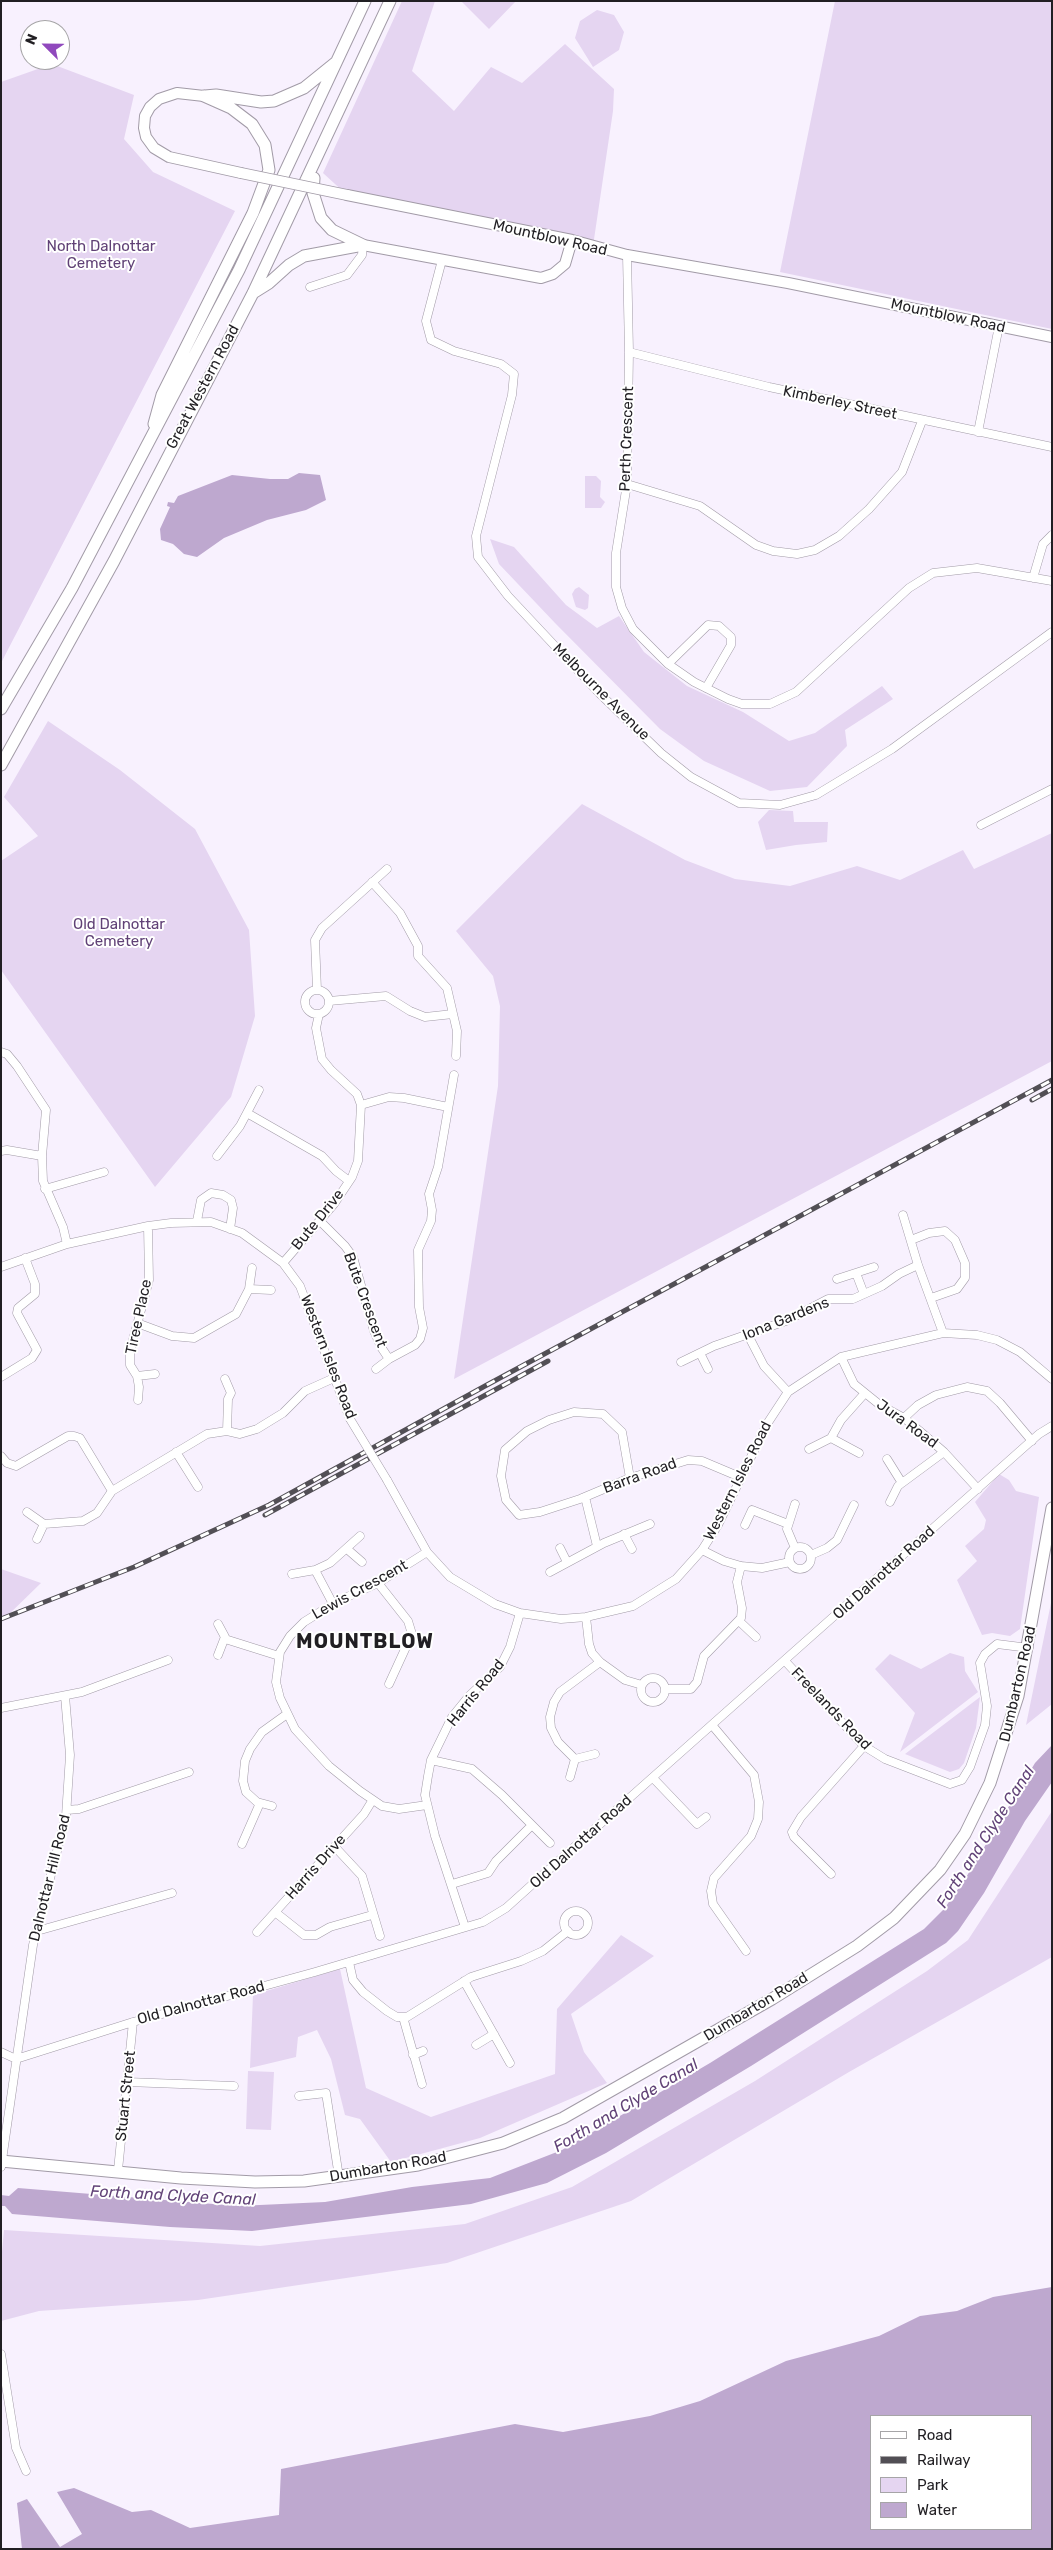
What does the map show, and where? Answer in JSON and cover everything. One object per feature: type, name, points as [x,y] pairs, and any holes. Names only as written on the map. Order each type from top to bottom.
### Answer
[{"type":"main road","name":"Great Western Road","points":[[1,709],[72,588],[239,270],[365,1]]},
{"type":"main road","name":"Great Western Road","points":[[1,765],[114,561],[253,293],[390,1]]},
{"type":"main road","points":[[204,96],[216,95],[261,102],[274,101],[304,88],[337,62]]},
{"type":"main road","points":[[148,444],[162,395],[253,212],[269,170],[264,145],[252,124],[231,108],[204,96]]},
{"type":"main road","points":[[315,163],[313,193],[321,218],[332,230],[363,245]]},
{"type":"main road","points":[[253,293],[269,283],[289,265],[304,256],[363,245]]},
{"type":"main road","name":"Dumbarton Road","points":[[2,2163],[118,2170],[181,2178],[255,2182],[304,2181],[410,2166],[474,2151],[535,2131],[563,2118],[772,1999],[879,1931],[909,1904],[940,1870],[974,1817],[990,1783],[1006,1740],[1018,1696],[1029,1648],[1052,1508]]},
{"type":"street","name":"Mountblow Road","points":[[204,96],[178,93],[159,99],[150,107],[145,116],[144,128],[146,138],[154,148],[169,157],[572,240],[627,255],[788,283],[1052,337]]},
{"type":"street","points":[[310,287],[347,275],[362,255],[363,245],[541,278],[553,274],[565,264],[572,240]]},
{"type":"street","name":"Perth Crescent","points":[[627,255],[629,352],[627,484],[616,553],[616,587],[622,608],[633,629],[668,664],[706,688],[742,704],[770,704],[785,699],[830,662],[908,588],[933,573],[977,568],[1052,581]]},
{"type":"street","name":"Melbourne Avenue","points":[[442,260],[426,322],[431,340],[454,351],[501,364],[514,374],[512,394],[476,536],[478,557],[508,596],[599,693],[661,753],[691,777],[739,803],[780,805],[816,795],[892,749],[1052,632]]},
{"type":"street","points":[[978,432],[999,326]]},
{"type":"street","name":"Kimberley Street","points":[[629,352],[769,387],[1052,447]]},
{"type":"street","points":[[627,484],[700,506],[756,545],[772,551],[797,554],[815,550],[838,536],[869,509],[902,472],[922,420]]},
{"type":"street","points":[[1033,578],[1043,544],[1052,535]]},
{"type":"street","points":[[668,664],[708,625],[719,626],[731,637],[731,645],[706,688]]},
{"type":"street","points":[[981,825],[1052,789]]},
{"type":"street","points":[[317,990],[315,940],[322,928],[387,869]]},
{"type":"street","points":[[372,882],[400,913],[418,946],[418,956],[447,988],[457,1031],[456,1056]]},
{"type":"street","points":[[319,1014],[308,1010],[305,1003],[310,993],[317,990],[324,992],[329,1001],[328,1008],[319,1014],[316,1028],[322,1059],[357,1094],[361,1105],[389,1097],[404,1098],[448,1107]]},
{"type":"street","points":[[329,1001],[386,996],[410,1011],[425,1017],[453,1014]]},
{"type":"street","points":[[1,1052],[7,1054],[17,1066],[46,1110],[42,1156],[45,1189],[63,1227],[67,1244]]},
{"type":"street","name":"Bute Crescent","points":[[376,1369],[389,1358],[415,1345],[422,1333],[418,1250],[432,1221],[429,1194],[436,1179],[454,1075]]},
{"type":"street","points":[[218,1156],[259,1090]]},
{"type":"street","name":"Bute Drive","points":[[283,1263],[320,1221],[349,1181],[358,1161],[361,1105]]},
{"type":"street","points":[[247,1112],[322,1156],[336,1172],[349,1181]]},
{"type":"street","points":[[1,1151],[7,1150],[42,1156]]},
{"type":"street","points":[[45,1189],[104,1172]]},
{"type":"street","points":[[197,1221],[201,1200],[211,1193],[223,1195],[231,1200],[233,1208],[230,1229]]},
{"type":"street","points":[[903,1215],[918,1265],[943,1333]]},
{"type":"street","name":"Western Isles Road","points":[[1,1267],[67,1244],[148,1226],[197,1221],[211,1222],[230,1229],[260,1245],[283,1263],[300,1286],[350,1419],[427,1552],[450,1576],[495,1604],[520,1613],[561,1619],[586,1617],[633,1606],[676,1579],[702,1550],[718,1525],[767,1424],[788,1392],[841,1357],[943,1333],[977,1335],[997,1340],[1020,1352],[1052,1379]]},
{"type":"street","name":"Bute Crescent","points":[[320,1221],[346,1246],[353,1257],[374,1331],[381,1347],[389,1358]]},
{"type":"street","name":"Tiree Place","points":[[138,1400],[137,1376],[130,1365],[130,1351],[149,1280],[148,1226]]},
{"type":"street","points":[[911,1240],[930,1233],[945,1231],[955,1240],[965,1263],[965,1278],[957,1289],[931,1298]]},
{"type":"street","points":[[1,1377],[32,1358],[37,1350],[17,1313],[18,1308],[35,1294],[35,1284],[26,1258]]},
{"type":"street","name":"Iona Gardens","points":[[680,1362],[700,1352],[786,1321],[828,1299],[853,1299],[918,1265]]},
{"type":"street","points":[[837,1279],[874,1266]]},
{"type":"street","points":[[137,1323],[172,1336],[194,1338],[236,1314],[248,1289],[252,1268]]},
{"type":"street","points":[[856,1273],[864,1294]]},
{"type":"street","points":[[248,1289],[271,1290]]},
{"type":"street","points":[[748,1335],[764,1366],[788,1392]]},
{"type":"street","points":[[700,1352],[708,1369]]},
{"type":"street","name":"Jura Road","points":[[841,1357],[854,1384],[880,1405],[904,1418],[944,1452],[978,1489]]},
{"type":"street","name":"Tiree Place","points":[[137,1376],[155,1374]]},
{"type":"street","points":[[26,1512],[44,1524],[82,1521],[96,1513],[112,1491],[207,1434],[227,1431],[240,1434],[257,1429],[283,1413],[306,1391],[334,1378]]},
{"type":"street","points":[[225,1379],[231,1393],[228,1399],[227,1431]]},
{"type":"street","points":[[904,1418],[918,1405],[936,1395],[967,1387],[987,1392],[1005,1408],[1032,1441]]},
{"type":"street","points":[[809,1449],[831,1438],[841,1420],[865,1393]]},
{"type":"street","name":"Barra Road","points":[[630,1478],[622,1432],[603,1414],[574,1412],[550,1420],[527,1431],[505,1450],[501,1476],[506,1500],[519,1515],[540,1512],[585,1497],[630,1478],[688,1460],[702,1462],[740,1477]]},
{"type":"street","name":"Old Dalnottar Road","points":[[16,2059],[133,2022],[349,1962],[483,1922],[506,1908],[1039,1434],[1052,1426]]},
{"type":"street","points":[[1,1456],[7,1464],[16,1466],[68,1436],[74,1436],[80,1438],[112,1491]]},
{"type":"street","points":[[831,1438],[859,1453]]},
{"type":"street","points":[[176,1452],[198,1487]]},
{"type":"street","points":[[890,1502],[898,1486],[944,1452]]},
{"type":"street","points":[[887,1459],[902,1483]]},
{"type":"street","points":[[585,1497],[597,1546]]},
{"type":"street","points":[[795,1504],[788,1524],[788,1535],[795,1548]]},
{"type":"street","points":[[811,1555],[827,1548],[837,1540],[854,1505]]},
{"type":"street","points":[[745,1525],[752,1510],[788,1524]]},
{"type":"street","points":[[37,1539],[44,1524]]},
{"type":"street","points":[[550,1572],[597,1546],[650,1524]]},
{"type":"street","points":[[624,1534],[632,1549]]},
{"type":"street","points":[[292,1574],[315,1570],[330,1563],[360,1536]]},
{"type":"street","points":[[560,1548],[567,1562]]},
{"type":"street","points":[[795,1548],[806,1548],[811,1555],[810,1564],[804,1569],[796,1569],[790,1562],[790,1555],[795,1548]]},
{"type":"street","points":[[347,1549],[362,1562]]},
{"type":"street","points":[[702,1550],[724,1561],[741,1566],[762,1568],[790,1562]]},
{"type":"street","name":"Lewis Crescent","points":[[427,1552],[378,1583],[333,1604],[304,1622],[290,1636],[279,1656],[276,1682],[287,1714],[295,1729],[313,1751],[372,1801],[382,1806],[399,1809],[428,1805]]},
{"type":"street","points":[[664,1689],[684,1691],[691,1689],[697,1682],[704,1656],[739,1621],[742,1608],[737,1582],[741,1566]]},
{"type":"street","points":[[315,1570],[333,1604]]},
{"type":"street","points":[[378,1583],[408,1621],[412,1634],[389,1684]]},
{"type":"street","name":"Harris Road","points":[[465,1927],[435,1836],[425,1796],[431,1760],[452,1718],[469,1696],[500,1667],[510,1647],[520,1613]]},
{"type":"street","points":[[586,1617],[592,1653],[600,1662],[625,1680],[642,1685]]},
{"type":"street","points":[[739,1621],[756,1637]]},
{"type":"street","points":[[218,1624],[224,1639],[218,1655]]},
{"type":"street","points":[[224,1639],[279,1656]]},
{"type":"street","name":"Freelands Road","points":[[785,1660],[864,1746],[886,1759],[950,1784],[962,1780],[970,1767],[985,1725],[987,1706],[981,1678],[980,1663],[982,1658],[997,1644],[1029,1648]]},
{"type":"street","points":[[1,1708],[82,1692],[168,1660]]},
{"type":"street","points":[[575,1759],[558,1742],[551,1728],[550,1717],[554,1702],[560,1692],[600,1662]]},
{"type":"street","points":[[655,1678],[662,1683],[664,1689],[661,1698],[653,1702],[644,1697],[642,1685],[645,1681],[655,1678]]},
{"type":"street","name":"Dalnottar Hill Road","points":[[2,2163],[16,2059],[37,1931],[67,1810],[70,1755],[65,1696]]},
{"type":"street","points":[[272,1806],[260,1802],[246,1792],[243,1781],[245,1762],[250,1749],[262,1732],[287,1714]]},
{"type":"street","points":[[712,1725],[754,1776],[759,1802],[758,1819],[751,1836],[714,1878],[711,1891],[713,1904],[746,1951]]},
{"type":"street","points":[[831,1874],[794,1837],[792,1832],[801,1817],[864,1746]]},
{"type":"street","points":[[575,1759],[595,1754]]},
{"type":"street","points":[[570,1777],[575,1759]]},
{"type":"street","points":[[431,1760],[472,1769],[502,1795],[550,1843]]},
{"type":"street","points":[[67,1810],[79,1809],[189,1772]]},
{"type":"street","points":[[653,1778],[697,1824],[706,1817]]},
{"type":"street","name":"Harris Drive","points":[[257,1932],[364,1814],[372,1801]]},
{"type":"street","points":[[242,1844],[260,1802]]},
{"type":"street","points":[[452,1884],[488,1873],[496,1861],[532,1826]]},
{"type":"street","points":[[334,1847],[352,1863],[362,1876],[372,1915],[380,1936]]},
{"type":"street","points":[[37,1931],[172,1893]]},
{"type":"street","points":[[275,1912],[304,1935],[316,1935],[330,1927],[372,1915]]},
{"type":"street","points":[[349,1962],[353,1980],[363,1992],[386,2011],[403,2017],[411,2015],[481,1972],[521,1961],[543,1951],[568,1931]]},
{"type":"street","points":[[464,1981],[510,2064]]},
{"type":"street","points":[[403,2017],[422,2084]]},
{"type":"street","name":"Stuart Street","points":[[118,2170],[133,2022]]},
{"type":"street","points":[[476,2045],[494,2034]]},
{"type":"street","points":[[413,2055],[424,2051]]},
{"type":"street","points":[[1,2052],[16,2059]]},
{"type":"street","points":[[127,2082],[234,2086]]},
{"type":"street","points":[[299,2096],[326,2093],[339,2177]]},
{"type":"street","points":[[1,2111],[10,2112]]},
{"type":"street","points":[[1,2354],[16,2448],[26,2471]]},
{"type":"green space","points":[[402,1],[435,1],[412,71],[454,111],[491,67],[522,83],[565,44],[614,89],[613,111],[593,246],[347,195],[323,173]]},
{"type":"green space","points":[[461,1],[516,1],[489,29]]},
{"type":"green space","points":[[835,1],[1052,1],[1052,329],[780,272]]},
{"type":"green space","points":[[597,10],[614,15],[624,32],[619,50],[593,67],[575,38],[580,21]]},
{"type":"green space","name":"North Dalnottar Cemetery","points":[[35,70],[68,70],[134,95],[124,139],[153,172],[235,211],[1,663],[1,82]]},
{"type":"green space","points":[[585,476],[596,476],[601,481],[600,497],[605,502],[601,508],[585,508]]},
{"type":"green space","points":[[490,539],[514,547],[566,605],[597,628],[619,616],[644,652],[687,686],[743,712],[789,741],[815,733],[882,686],[893,699],[845,730],[847,746],[807,787],[770,791],[704,761],[660,729],[499,564]]},
{"type":"green space","points":[[579,587],[589,595],[588,608],[585,610],[576,607],[572,594]]},
{"type":"green space","name":"Old Dalnottar Cemetery","points":[[48,721],[120,770],[195,829],[249,930],[255,1016],[231,1097],[155,1187],[1,970],[1,861],[38,836],[4,797]]},
{"type":"green space","points":[[582,804],[685,860],[735,879],[790,886],[857,866],[900,880],[963,850],[974,869],[1052,833],[1052,1061],[454,1379],[498,1086],[500,1006],[493,976],[456,931]]},
{"type":"green space","points":[[769,810],[793,811],[794,822],[828,822],[827,842],[766,850],[758,822]]},
{"type":"green space","points":[[999,1474],[1009,1480],[1016,1491],[1039,1497],[1020,1629],[1010,1636],[992,1633],[982,1635],[957,1580],[977,1561],[965,1546],[984,1529],[986,1520],[975,1502]]},
{"type":"green space","points":[[1,1569],[41,1583],[1,1622]]},
{"type":"green space","points":[[1052,1596],[1052,1704],[1026,1725],[1051,1603]]},
{"type":"green space","points":[[950,1653],[964,1657],[965,1671],[978,1692],[900,1752],[915,1713],[875,1669],[890,1654],[921,1669]]},
{"type":"green space","points":[[980,1697],[976,1728],[964,1763],[959,1769],[950,1772],[905,1754]]},
{"type":"green space","points":[[1052,1811],[1052,1957],[849,2072],[631,2201],[447,2263],[198,2300],[39,2311],[1,2321],[1,2263],[4,2230],[260,2246],[465,2224],[572,2187],[755,2081],[927,1971],[968,1940]]},
{"type":"green space","points":[[621,1935],[654,1956],[571,2014],[584,2052],[607,2083],[480,2138],[391,2162],[360,2119],[345,2115],[331,2059],[317,2030],[298,2037],[296,2057],[250,2068],[253,1995],[340,1969],[366,2088],[431,2117],[555,2074],[557,2009]]},
{"type":"green space","points":[[248,2071],[274,2072],[271,2130],[246,2129]]},
{"type":"water","points":[[299,473],[320,475],[326,500],[306,510],[267,520],[224,538],[197,557],[184,554],[173,544],[161,540],[160,529],[170,507],[167,506],[168,502],[174,503],[178,496],[232,475],[288,479]]},
{"type":"water","points":[[1052,1745],[1052,1782],[1025,1821],[984,1893],[958,1931],[946,1943],[751,2066],[606,2153],[547,2183],[471,2204],[252,2231],[170,2227],[12,2214],[5,2206],[1,2206],[1,2195],[9,2196],[18,2188],[238,2206],[325,2202],[412,2187],[490,2178],[562,2150],[710,2063],[924,1929],[944,1909],[965,1879],[1035,1763]]},
{"type":"water","points":[[1052,2287],[1052,2549],[22,2549],[17,2503],[27,2499],[60,2547],[82,2534],[57,2492],[74,2488],[132,2512],[151,2510],[190,2528],[279,2515],[281,2469],[515,2424],[563,2432],[650,2416],[700,2401],[786,2361],[879,2336],[920,2316],[957,2311],[993,2297]]},
{"type":"railway","points":[[1,1619],[134,1567],[269,1505],[485,1386],[1052,1080]]},
{"type":"railway","points":[[1032,1100],[1052,1089]]},
{"type":"railway","points":[[265,1515],[548,1361]]},
{"type":"district","name":"MOUNTBLOW","points":[[365,1642]]},
{"type":"water label","name":"Forth and Clyde Canal","points":[[986,1837]]},
{"type":"water label","name":"Forth and Clyde Canal","points":[[626,2106]]},
{"type":"water label","name":"Forth and Clyde Canal","points":[[173,2196]]}]
